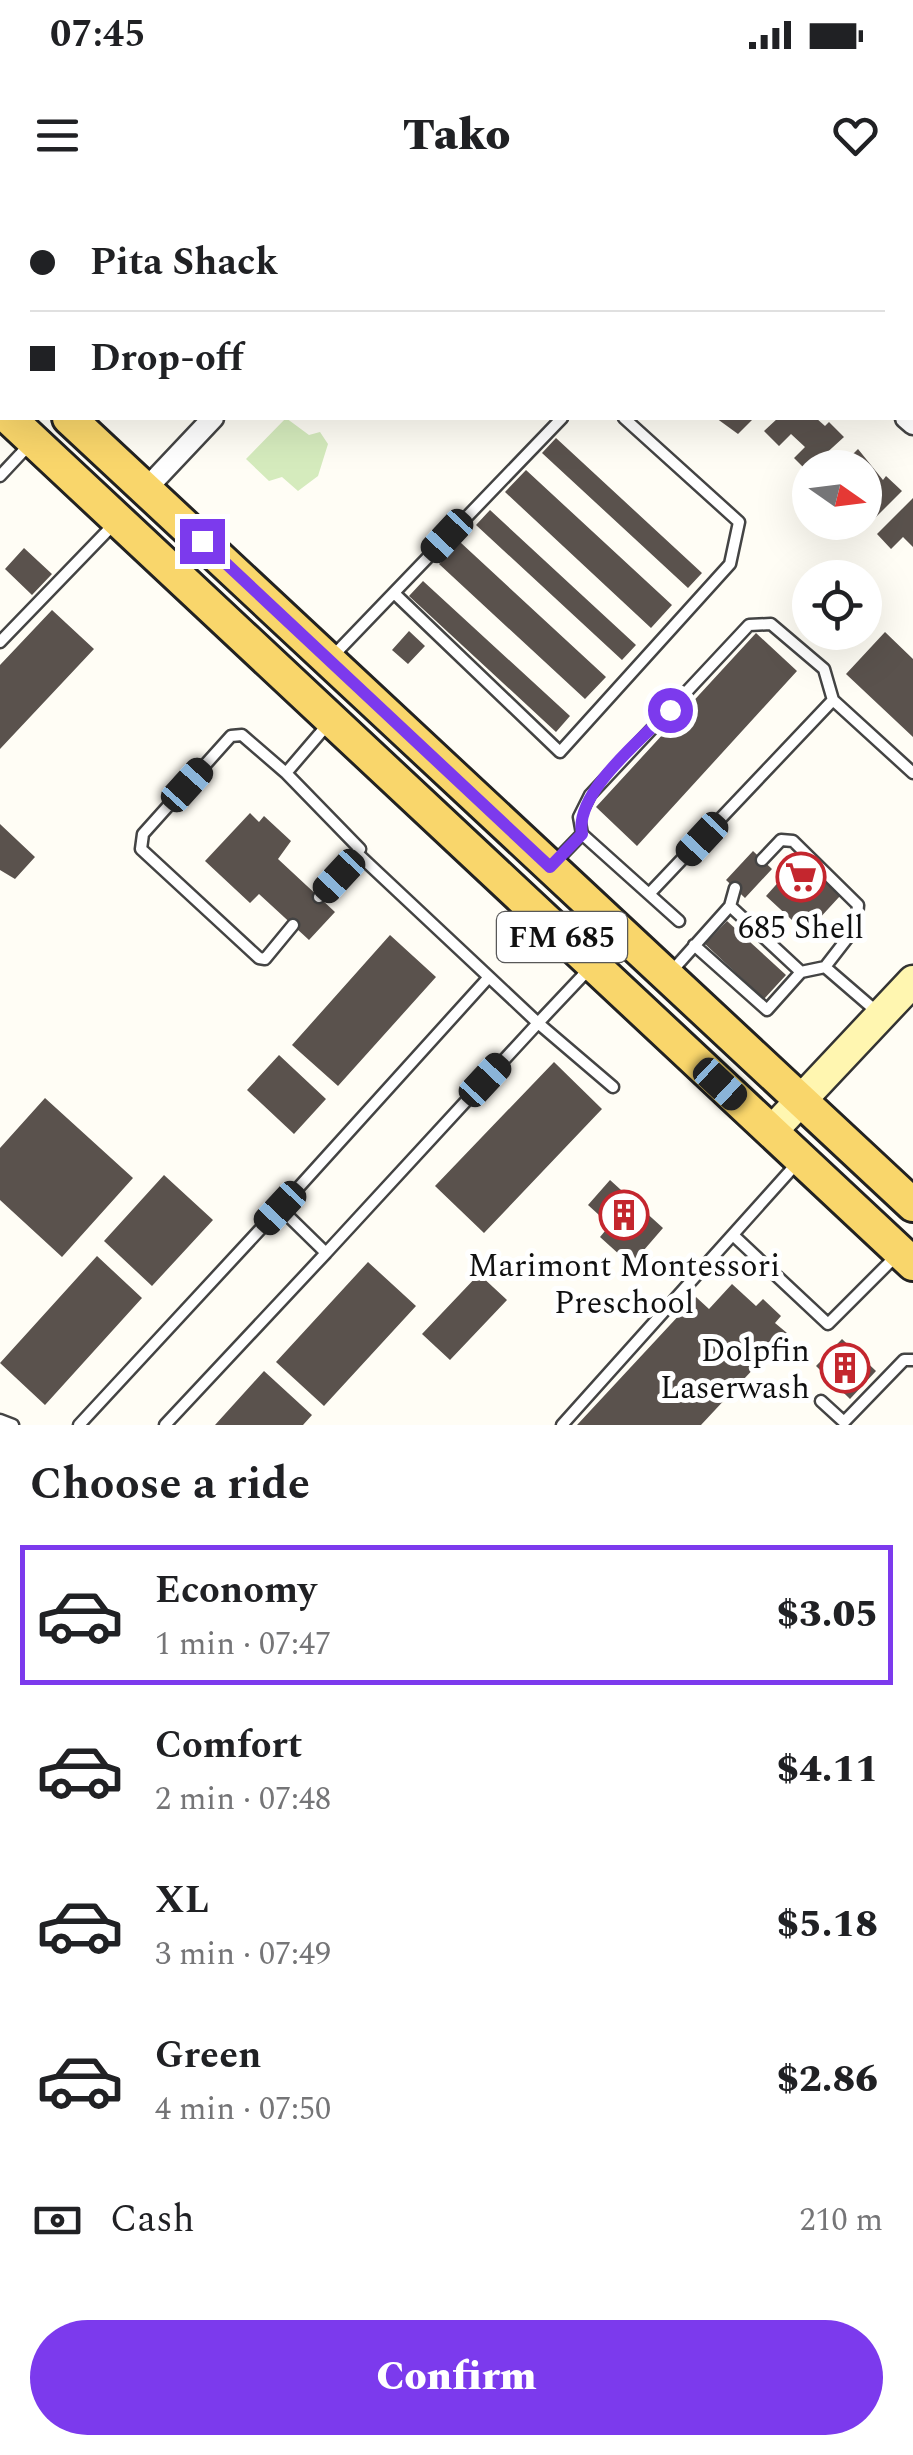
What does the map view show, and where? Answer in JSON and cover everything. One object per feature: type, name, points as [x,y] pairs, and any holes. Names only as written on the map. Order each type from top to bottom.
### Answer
[{"type":"main road","name":"FM 685","points":[[10,420],[906,1258]]},
{"type":"main road","name":"FM 685","points":[[71,420],[913,1204]]},
{"type":"street","points":[[146,489],[211,420]]},
{"type":"street","points":[[771,1132],[913,981]]},
{"type":"lane","points":[[329,660],[560,420]]},
{"type":"lane","points":[[394,593],[560,752],[730,564],[739,522],[626,420]]},
{"type":"lane","points":[[0,476],[34,441]]},
{"type":"lane","points":[[0,642],[118,520]]},
{"type":"lane","points":[[679,921],[582,834],[579,817],[590,795],[749,625],[771,624],[824,669],[833,700],[913,773]]},
{"type":"lane","points":[[650,894],[833,700]]},
{"type":"lane","points":[[286,773],[332,720]]},
{"type":"lane","points":[[293,926],[265,959],[259,958],[141,849],[142,834],[232,736],[242,736],[286,773],[360,849],[359,855],[319,897]]},
{"type":"lane","points":[[550,867],[582,834]]},
{"type":"lane","points":[[694,945],[750,990],[767,1010],[801,972],[825,967],[856,927],[858,905],[793,841],[781,840],[762,860]]},
{"type":"lane","points":[[359,855],[538,1023],[613,1087]]},
{"type":"lane","points":[[667,977],[730,906],[735,888]]},
{"type":"lane","points":[[730,906],[801,972]]},
{"type":"lane","points":[[748,940],[757,930]]},
{"type":"lane","points":[[774,964],[783,955]]},
{"type":"lane","points":[[165,1425],[592,966]]},
{"type":"lane","points":[[825,967],[881,1015]]},
{"type":"lane","points":[[79,1425],[489,978]]},
{"type":"lane","points":[[562,1425],[800,1160]]},
{"type":"lane","points":[[280,1208],[326,1252]]},
{"type":"lane","points":[[733,1235],[828,1324],[906,1258]]},
{"type":"lane","points":[[822,1401],[844,1422],[904,1360],[913,1360]]},
{"type":"lane","points":[[0,1420],[13,1425]]},
{"type":"green space","points":[[284,420],[309,435],[320,432],[328,444],[318,476],[298,491],[282,477],[269,481],[246,459]]},
{"type":"building","points":[[719,420],[752,420],[738,434]]},
{"type":"building","points":[[776,420],[818,420],[825,426],[829,422],[844,437],[830,450],[802,450],[805,447],[791,434],[779,446],[764,431]]},
{"type":"building","points":[[556,438],[702,573],[688,588],[542,453]]},
{"type":"building","points":[[526,470],[672,605],[651,628],[505,492]]},
{"type":"building","points":[[886,476],[902,491],[882,511],[882,479]]},
{"type":"building","points":[[913,498],[913,547],[903,537],[891,549],[882,539],[882,529]]},
{"type":"building","points":[[490,510],[636,645],[622,660],[476,525]]},
{"type":"building","points":[[460,542],[606,677],[585,699],[439,564]]},
{"type":"building","points":[[24,548],[52,574],[32,595],[5,569]]},
{"type":"building","points":[[423,581],[570,716],[556,732],[409,596]]},
{"type":"building","points":[[52,610],[94,649],[0,749],[0,665]]},
{"type":"building","points":[[409,631],[425,646],[408,664],[392,650]]},
{"type":"building","points":[[885,632],[913,659],[913,737],[846,674],[868,650],[882,650]]},
{"type":"building","points":[[756,633],[797,671],[637,846],[596,807]]},
{"type":"building","points":[[250,813],[259,822],[264,816],[291,841],[278,859],[335,912],[309,940],[259,894],[250,903],[205,861]]},
{"type":"building","points":[[0,824],[35,857],[15,879],[0,870]]},
{"type":"building","points":[[753,851],[772,869],[745,898],[726,880]]},
{"type":"building","name":"685 Shell","points":[[800,858],[840,896],[806,933],[766,896]]},
{"type":"building","points":[[727,921],[786,975],[764,999],[705,944]]},
{"type":"building","points":[[390,935],[436,977],[338,1086],[292,1045]]},
{"type":"building","points":[[279,1055],[326,1099],[294,1134],[247,1090]]},
{"type":"building","points":[[554,1062],[602,1109],[484,1233],[435,1186]]},
{"type":"building","points":[[45,1098],[133,1178],[62,1257],[0,1200],[0,1148]]},
{"type":"building","points":[[164,1175],[213,1220],[152,1286],[104,1241]]},
{"type":"building","name":"Marimont Montessori Preschool","points":[[610,1180],[663,1228],[631,1265],[600,1237],[610,1225],[588,1205]]},
{"type":"building","points":[[97,1256],[142,1298],[45,1405],[0,1363]]},
{"type":"building","points":[[368,1262],[416,1306],[324,1406],[276,1362]]},
{"type":"building","points":[[479,1274],[507,1300],[450,1360],[422,1334]]},
{"type":"building","points":[[732,1284],[756,1306],[763,1299],[781,1316],[775,1323],[787,1333],[701,1425],[577,1425],[696,1297],[709,1309]]},
{"type":"building","name":"Dolpfin Laserwash","points":[[842,1339],[876,1371],[850,1399],[816,1366]]},
{"type":"building","points":[[264,1371],[312,1415],[303,1425],[215,1425]]},
{"type":"place","name":"685 Shell","points":[[801,877]]},
{"type":"place","name":"Marimont Montessori Preschool","points":[[624,1215]]},
{"type":"place","name":"Dolpfin Laserwash","points":[[845,1368]]},
{"type":"route","points":[[202,541],[550,867],[582,834],[579,817],[590,795],[670,710]]}]
